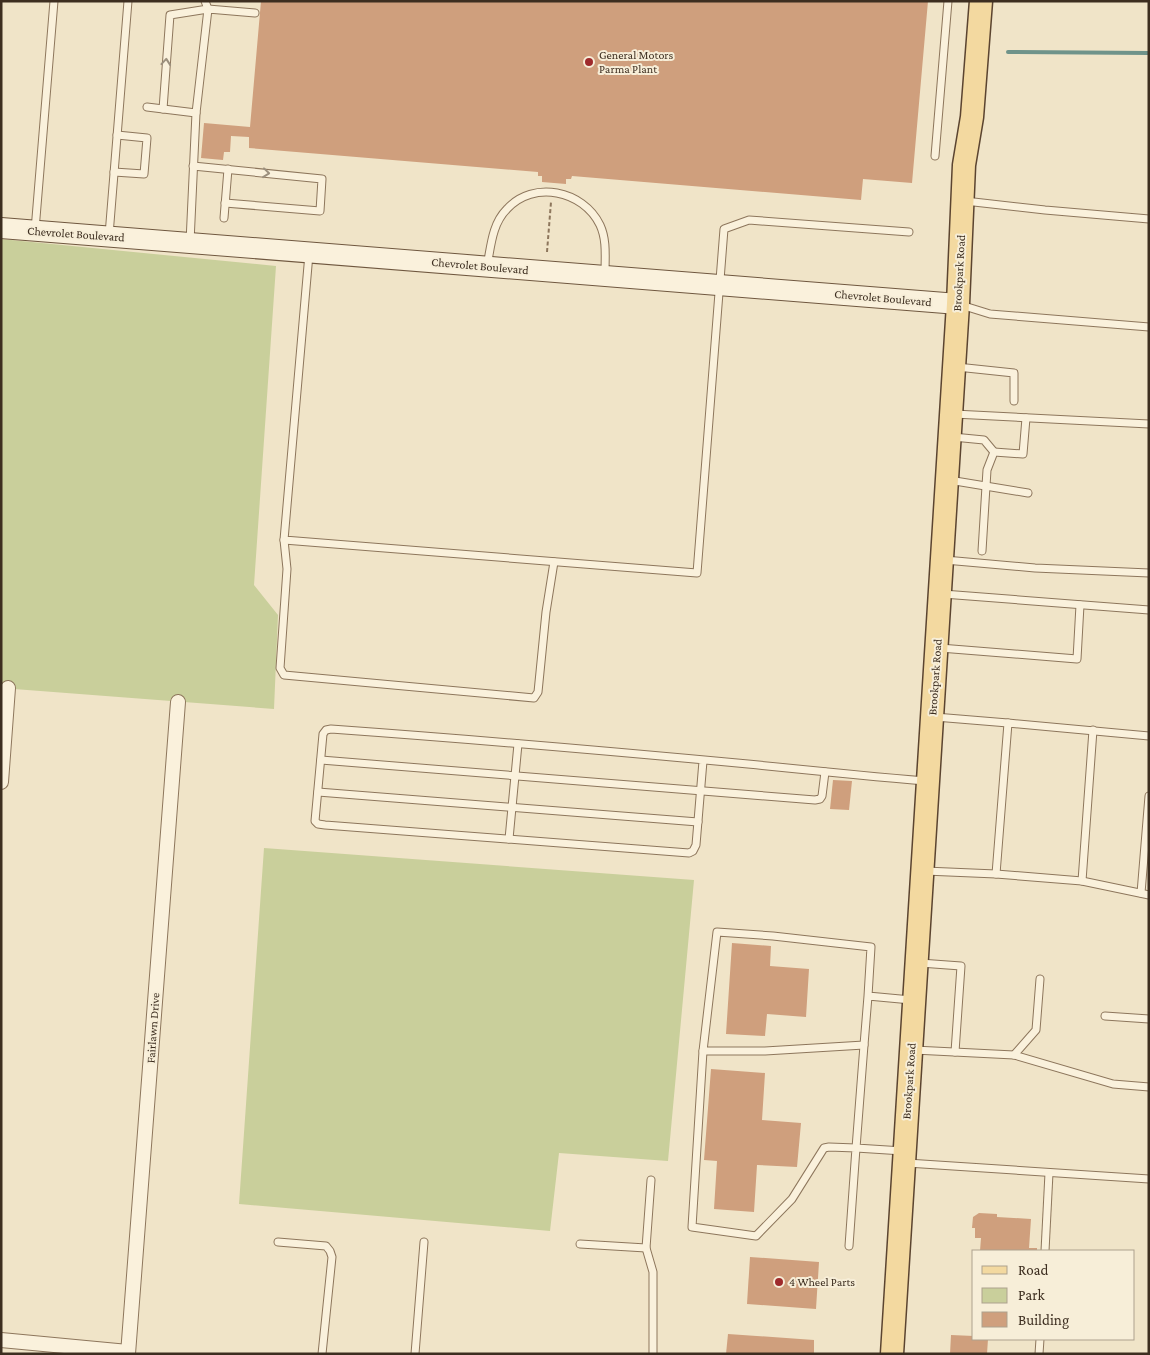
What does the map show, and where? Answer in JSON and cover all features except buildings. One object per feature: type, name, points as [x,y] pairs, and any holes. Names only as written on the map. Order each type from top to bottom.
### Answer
[{"type":"main road","name":"Brookpark Road","points":[[892,1354],[950,437],[964,165],[972,117],[981,1]]},
{"type":"main road","name":"Chevrolet Boulevard","points":[[1,228],[958,304]]},
{"type":"street","points":[[1,782],[8,688]]},
{"type":"street","name":"Fairlawn Drive","points":[[128,1353],[178,702]]},
{"type":"street","points":[[1,1340],[128,1353]]},
{"type":"lane","points":[[34,231],[54,1]]},
{"type":"lane","points":[[108,236],[128,1]]},
{"type":"lane","points":[[935,156],[948,1]]},
{"type":"lane","points":[[190,243],[196,113],[206,5]]},
{"type":"lane","points":[[162,109],[170,15],[206,5],[255,13]]},
{"type":"lane","points":[[146,108],[196,113]]},
{"type":"lane","points":[[114,172],[144,174],[147,138],[117,135]]},
{"type":"lane","points":[[193,166],[322,179],[320,211],[226,202]]},
{"type":"lane","points":[[224,218],[228,169]]},
{"type":"lane","points":[[487,266],[493,235],[498,222],[506,210],[516,200],[526,196],[552,192],[573,197],[582,202],[595,216],[604,236],[605,276]]},
{"type":"lane","points":[[962,200],[1045,210],[1149,219]]},
{"type":"lane","points":[[284,540],[697,573],[724,228],[749,220],[909,232]]},
{"type":"lane","points":[[309,252],[284,540],[287,570],[280,668],[284,675],[534,698],[538,692],[546,612],[554,562]]},
{"type":"lane","points":[[958,304],[990,314],[1149,327]]},
{"type":"lane","points":[[954,367],[1014,373],[1014,401]]},
{"type":"lane","points":[[951,414],[1149,424]]},
{"type":"lane","points":[[950,437],[984,440],[994,452],[1023,454],[1026,418]]},
{"type":"lane","points":[[982,551],[986,470],[994,452]]},
{"type":"lane","points":[[947,480],[1028,493]]},
{"type":"lane","points":[[942,560],[1035,568],[1149,573]]},
{"type":"lane","points":[[940,594],[1149,610]]},
{"type":"lane","points":[[936,647],[1077,659],[1080,605]]},
{"type":"lane","points":[[932,716],[1149,736]]},
{"type":"lane","points":[[996,874],[1008,723]]},
{"type":"lane","points":[[703,760],[696,845],[693,851],[689,853],[318,824],[315,820],[323,734],[326,730],[331,729],[703,760],[928,781]]},
{"type":"lane","points":[[1082,881],[1093,730]]},
{"type":"lane","points":[[509,839],[518,744]]},
{"type":"lane","points":[[321,760],[820,799],[825,772]]},
{"type":"lane","points":[[318,792],[698,822]]},
{"type":"lane","points":[[922,871],[996,874],[1082,881],[1145,894],[1149,796]]},
{"type":"lane","points":[[850,1246],[856,1148],[871,947],[717,932],[703,1051],[692,1227],[756,1236],[792,1199],[824,1148],[828,1147],[856,1148],[905,1157],[1049,1173],[1149,1179]]},
{"type":"lane","points":[[917,963],[961,966],[955,1052]]},
{"type":"lane","points":[[1014,1055],[1036,1030],[1040,978]]},
{"type":"lane","points":[[868,996],[914,1000]]},
{"type":"lane","points":[[1105,1016],[1149,1019]]},
{"type":"lane","points":[[703,1051],[765,1051],[864,1045]]},
{"type":"lane","points":[[911,1050],[1014,1055],[1113,1084],[1149,1087]]},
{"type":"lane","points":[[1045,1250],[1049,1173]]},
{"type":"lane","points":[[651,1180],[646,1248],[653,1272],[653,1354]]},
{"type":"lane","points":[[278,1242],[326,1246],[330,1251],[332,1257],[322,1354]]},
{"type":"lane","points":[[415,1354],[424,1242]]},
{"type":"lane","points":[[580,1244],[646,1248]]},
{"type":"lane","points":[[1039,1354],[1040,1340]]},
{"type":"path","points":[[547,252],[552,192]]},
{"type":"green space","points":[[1,239],[276,266],[254,585],[278,615],[274,709],[1,688]]},
{"type":"green space","points":[[264,848],[694,880],[668,1161],[559,1153],[550,1231],[239,1204]]},
{"type":"waterway","points":[[1008,52],[1149,53]]},
{"type":"place","name":"General Motors Parma Plant","points":[[589,62]]},
{"type":"place","name":"4 Wheel Parts","points":[[779,1282]]}]
